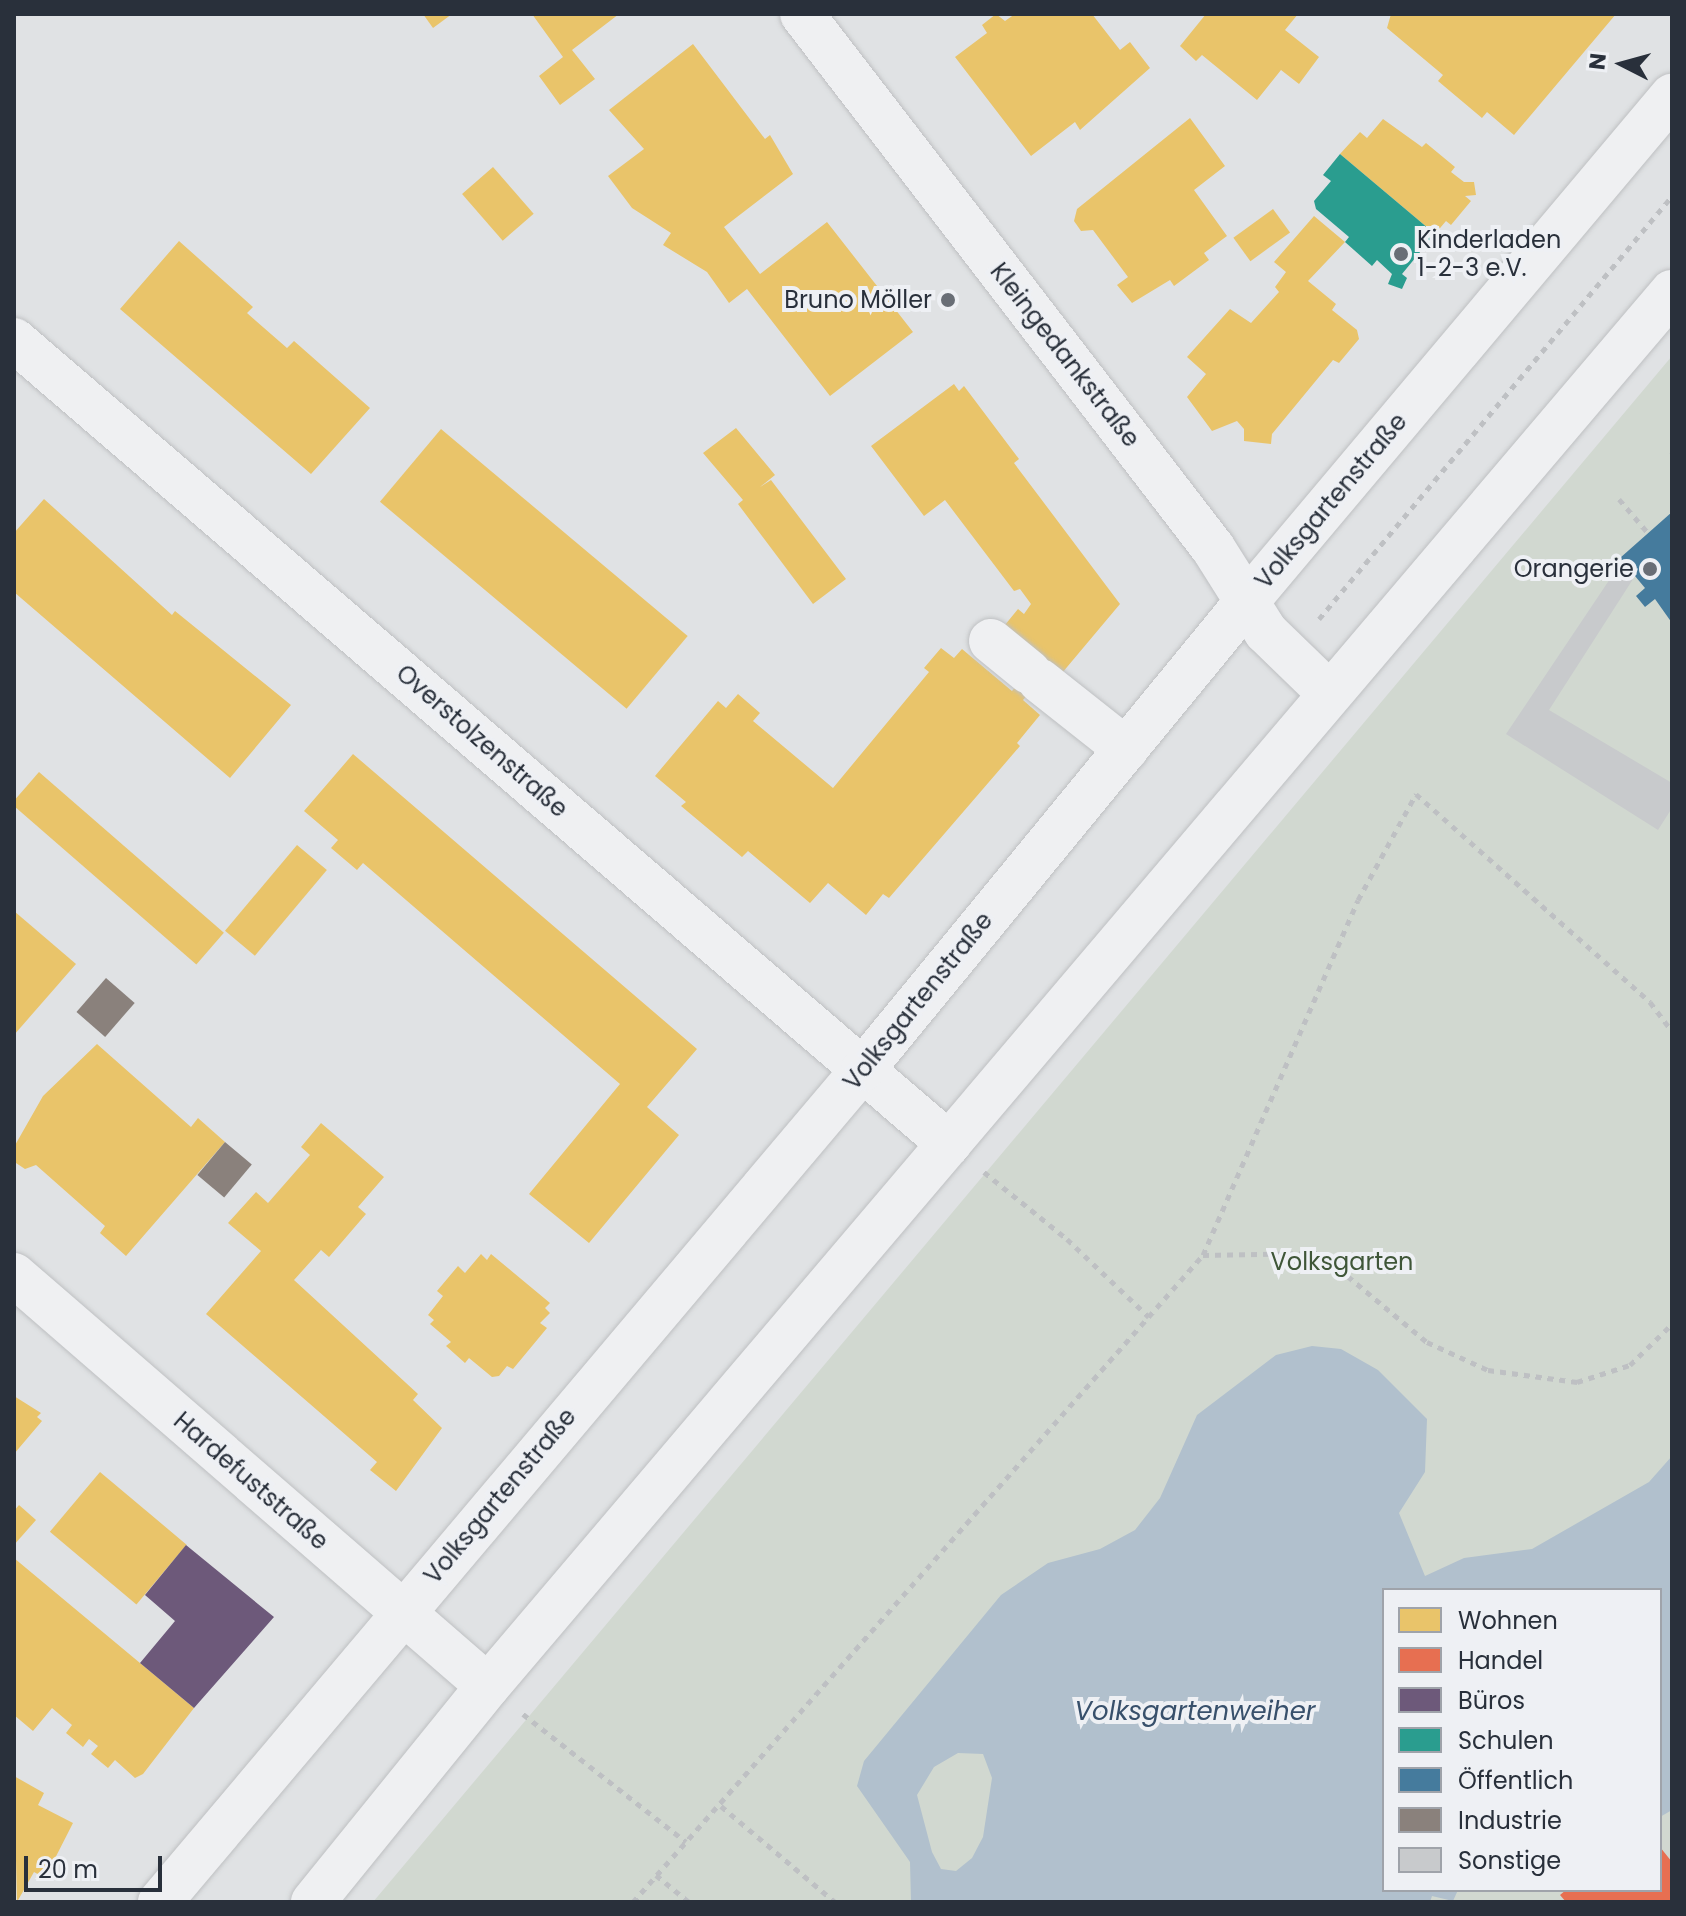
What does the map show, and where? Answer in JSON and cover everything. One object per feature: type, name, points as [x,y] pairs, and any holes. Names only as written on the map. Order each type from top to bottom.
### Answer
[{"type":"street","name":"Kleingedankstraße","points":[[802,14],[1213,548],[1287,656],[1329,693]]},
{"type":"street","name":"Volksgartenstraße","points":[[160,1902],[400,1612],[864,1068],[1248,600],[1672,96]]},
{"type":"street","points":[[313,1902],[488,1686],[1672,292]]},
{"type":"street","name":"Overstolzenstraße","points":[[14,340],[949,1144]]},
{"type":"street","points":[[991,641],[1126,749]]},
{"type":"street","name":"Hardefuststraße","points":[[14,1275],[488,1686]]},
{"type":"path","points":[[1287,656],[1672,196]]},
{"type":"path","points":[[1619,499],[1648,533]]},
{"type":"path","points":[[633,1902],[721,1806],[1203,1255],[1358,900],[1416,794],[1650,1002],[1672,1031]]},
{"type":"path","points":[[949,1144],[1067,1239],[1149,1317]]},
{"type":"path","points":[[1203,1255],[1320,1253],[1427,1342],[1488,1370],[1577,1382],[1630,1365],[1672,1324]]},
{"type":"path","points":[[488,1686],[686,1842]]},
{"type":"path","points":[[721,1806],[835,1902]]},
{"type":"path","points":[[656,1875],[689,1902]]},
{"type":"green space","name":"Volksgarten","points":[[1672,356],[1672,1902],[373,1902]]},
{"type":"water","name":"Volksgartenweiher","points":[[1312,1346],[1341,1349],[1378,1370],[1427,1419],[1425,1472],[1399,1513],[1425,1576],[1464,1558],[1532,1549],[1649,1482],[1672,1456],[1672,1810],[1662,1816],[1662,1588],[1382,1588],[1382,1892],[1457,1892],[1453,1901],[1432,1896],[1430,1902],[911,1902],[910,1862],[857,1786],[864,1761],[1001,1595],[1048,1563],[1100,1549],[1135,1530],[1160,1498],[1197,1415],[1276,1355]],"holes":[[[958,1753],[983,1754],[992,1778],[983,1837],[972,1858],[956,1871],[941,1869],[932,1852],[917,1795],[934,1767]]]},
{"type":"building: Wohnen","points":[[423,14],[452,14],[433,28]]},
{"type":"building: Wohnen","points":[[532,14],[619,14],[572,50],[595,79],[560,105],[539,76],[563,57]]},
{"type":"building: Wohnen","points":[[996,14],[1005,21],[1015,14],[1092,14],[1120,50],[1130,42],[1150,68],[1080,130],[1075,122],[1031,156],[955,57],[987,33],[982,25]]},
{"type":"building: Wohnen","points":[[1206,14],[1298,14],[1285,30],[1319,57],[1299,84],[1281,70],[1257,100],[1202,55],[1196,61],[1180,46]]},
{"type":"building: Wohnen","points":[[1391,14],[1616,14],[1514,135],[1487,112],[1482,118],[1438,81],[1443,75],[1387,28]]},
{"type":"building: Wohnen","points":[[693,44],[765,139],[770,135],[793,174],[724,227],[760,274],[827,222],[913,332],[830,396],[747,289],[729,303],[707,272],[663,245],[671,233],[632,208],[608,176],[644,149],[609,110]]},
{"type":"building: Wohnen","points":[[1190,118],[1225,166],[1194,190],[1227,236],[1204,253],[1209,260],[1174,286],[1170,280],[1132,303],[1117,285],[1128,277],[1093,230],[1081,231],[1074,221],[1077,209]]},
{"type":"building: Wohnen","points":[[1383,119],[1422,147],[1426,143],[1455,167],[1451,172],[1464,182],[1474,182],[1476,195],[1465,196],[1471,201],[1451,225],[1446,221],[1435,234],[1340,154],[1360,132],[1367,138]]},
{"type":"building: Wohnen","points":[[493,167],[534,214],[503,241],[462,194]]},
{"type":"building: Wohnen","points":[[1273,209],[1290,232],[1250,261],[1233,238]]},
{"type":"building: Wohnen","points":[[1314,216],[1345,242],[1308,281],[1336,304],[1332,310],[1357,330],[1359,339],[1339,363],[1333,360],[1272,434],[1271,444],[1244,441],[1244,429],[1237,421],[1212,431],[1187,397],[1206,374],[1187,357],[1230,309],[1251,323],[1279,292],[1275,287],[1286,272],[1274,262]]},
{"type":"building: Wohnen","points":[[179,241],[253,307],[247,313],[287,348],[294,341],[370,408],[311,474],[120,309]]},
{"type":"building: Wohnen","points":[[954,384],[959,391],[964,386],[1019,459],[1014,463],[1120,604],[1057,679],[1048,672],[1023,700],[1040,715],[1017,743],[1020,746],[889,898],[883,894],[866,915],[828,883],[810,903],[748,851],[742,857],[681,806],[686,802],[655,776],[718,701],[726,708],[738,694],[760,713],[753,721],[833,788],[929,672],[924,668],[941,648],[954,658],[962,649],[1012,691],[1037,663],[1000,631],[1018,609],[1024,614],[1031,604],[1020,589],[1014,591],[945,500],[924,516],[871,446]]},
{"type":"building: Wohnen","points":[[736,428],[775,475],[760,487],[771,480],[846,579],[813,604],[738,504],[743,500],[703,453]]},
{"type":"building: Wohnen","points":[[441,429],[688,636],[627,709],[380,502]]},
{"type":"building: Wohnen","points":[[44,499],[172,615],[175,611],[291,705],[230,778],[14,592],[14,533]]},
{"type":"building: Wohnen","points":[[353,754],[697,1049],[647,1107],[679,1135],[589,1243],[529,1194],[620,1084],[363,863],[357,870],[331,848],[338,840],[304,811]]},
{"type":"building: Wohnen","points":[[39,772],[224,933],[196,964],[14,806],[14,801]]},
{"type":"building: Wohnen","points":[[297,845],[327,870],[255,956],[225,931]]},
{"type":"building: Wohnen","points":[[14,911],[76,964],[14,1035]]},
{"type":"building: Wohnen","points":[[97,1044],[191,1127],[198,1118],[225,1142],[126,1256],[100,1233],[105,1226],[36,1165],[25,1169],[16,1163],[14,1147],[43,1096]]},
{"type":"building: Wohnen","points":[[321,1123],[384,1177],[358,1207],[366,1214],[329,1257],[321,1250],[294,1280],[418,1394],[413,1400],[442,1428],[396,1491],[370,1470],[377,1462],[206,1314],[261,1251],[228,1223],[256,1192],[268,1203],[310,1155],[301,1147]]},
{"type":"building: Wohnen","points":[[481,1254],[487,1260],[491,1254],[550,1303],[545,1308],[550,1313],[540,1323],[547,1328],[513,1369],[507,1366],[499,1376],[492,1377],[469,1358],[465,1363],[446,1346],[451,1342],[430,1324],[434,1320],[428,1315],[443,1296],[437,1291],[458,1266],[465,1273]]},
{"type":"building: Wohnen","points":[[14,1396],[41,1413],[37,1417],[42,1421],[14,1454]]},
{"type":"building: Wohnen","points":[[100,1472],[187,1545],[136,1604],[50,1532]]},
{"type":"building: Wohnen","points":[[19,1505],[36,1520],[14,1545],[14,1511]]},
{"type":"building: Wohnen","points":[[14,1558],[194,1708],[143,1774],[135,1778],[115,1760],[108,1768],[91,1754],[98,1746],[89,1739],[83,1747],[66,1733],[72,1725],[52,1708],[33,1731],[14,1715]]},
{"type":"building: Wohnen","points":[[14,1776],[44,1793],[38,1805],[73,1823],[45,1878],[34,1872],[17,1902]]},
{"type":"building: Handel","points":[[1662,1850],[1672,1862],[1672,1902],[1566,1902],[1560,1895],[1564,1892],[1662,1892]]},
{"type":"building: Büros","points":[[186,1545],[274,1617],[194,1708],[140,1663],[175,1621],[145,1595]]},
{"type":"building: Schulen","points":[[1340,154],[1435,234],[1402,274],[1407,278],[1402,289],[1388,284],[1392,274],[1377,260],[1372,266],[1345,242],[1349,237],[1316,209],[1314,201],[1331,181],[1323,175]]},
{"type":"building: Öffentlich","name":"Orangerie","points":[[1672,512],[1672,623],[1655,599],[1645,607],[1636,596],[1645,588],[1620,558]]},
{"type":"building: Industrie","points":[[106,978],[135,1003],[105,1037],[76,1012]]},
{"type":"building: Industrie","points":[[225,1142],[252,1164],[224,1197],[197,1175]]},
{"type":"building: Sonstige","points":[[1622,561],[1635,576],[1549,710],[1672,783],[1672,808],[1658,830],[1506,734]]},
{"type":"place","name":"Kinderladen 1-2-3 e.V.","points":[[1401,254]]},
{"type":"place","name":"Bruno Möller","points":[[948,300]]},
{"type":"place","name":"Orangerie","points":[[1650,569]]}]
